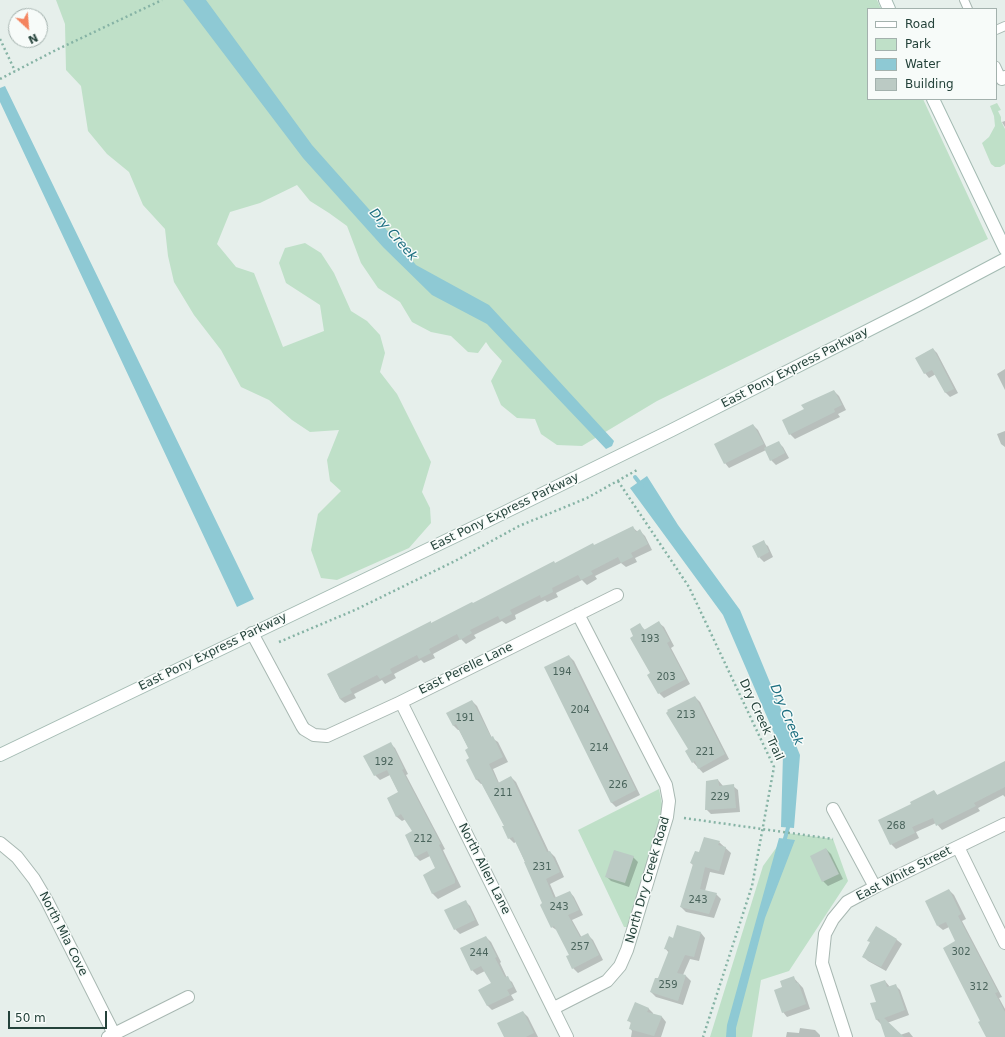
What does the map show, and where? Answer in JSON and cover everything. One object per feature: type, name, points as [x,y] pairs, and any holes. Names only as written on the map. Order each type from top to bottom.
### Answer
[{"type":"street","points":[[933,100],[1005,249]]},
{"type":"street","name":"East Pony Express Parkway","points":[[0,755],[496,517],[672,430],[1005,259]]},
{"type":"street","name":"East Perelle Lane","points":[[252,633],[302,726],[307,732],[322,736],[331,735],[400,702],[617,594]]},
{"type":"street","name":"North Dry Creek Road","points":[[554,1008],[607,981],[620,966],[627,950],[667,817],[669,801],[666,785],[578,614]]},
{"type":"street","name":"North Allen Lane","points":[[400,702],[554,1008],[567,1037]]},
{"type":"street","points":[[833,809],[875,887]]},
{"type":"street","name":"East White Street","points":[[846,1037],[822,963],[826,934],[833,919],[848,902],[875,887],[1005,824]]},
{"type":"street","name":"North Mia Cove","points":[[0,843],[18,857],[48,901],[111,1035]]},
{"type":"street","points":[[958,847],[1005,943]]},
{"type":"street","points":[[111,1035],[188,996]]},
{"type":"lane","points":[[997,68],[1004,78]]},
{"type":"path","points":[[0,79],[56,50],[162,0]]},
{"type":"path","points":[[0,39],[15,71]]},
{"type":"path","points":[[279,642],[355,610],[455,561],[519,526],[587,498],[637,470]]},
{"type":"path","name":"Dry Creek Trail","points":[[618,481],[689,588],[774,767],[752,886],[703,1037]]},
{"type":"path","points":[[684,818],[833,839]]},
{"type":"green space","points":[[56,0],[877,0],[881,8],[867,8],[867,100],[923,100],[988,239],[657,401],[582,446],[557,445],[541,434],[535,419],[517,418],[501,405],[491,381],[502,361],[486,342],[478,353],[468,352],[451,336],[431,332],[412,322],[400,302],[378,288],[361,263],[347,226],[310,201],[297,185],[260,203],[230,212],[217,244],[236,267],[254,273],[283,347],[324,331],[320,305],[286,283],[279,263],[285,248],[305,243],[321,253],[334,273],[351,311],[367,321],[380,335],[385,353],[380,372],[397,394],[431,462],[422,492],[430,508],[431,523],[409,548],[337,580],[321,578],[311,550],[318,514],[341,491],[330,481],[327,460],[339,430],[310,432],[292,420],[269,400],[241,387],[221,350],[194,315],[174,282],[168,256],[165,229],[143,205],[129,172],[107,154],[88,131],[81,86],[66,70],[65,24]]},
{"type":"green space","points":[[997,103],[1001,110],[998,111],[1005,129],[1005,164],[1000,167],[995,167],[991,164],[982,143],[989,137],[995,126],[994,116],[990,106]]},
{"type":"green space","points":[[659,789],[663,809],[627,927],[624,927],[578,830]]},
{"type":"green space","points":[[787,833],[833,839],[848,881],[789,971],[761,980],[752,1037],[710,1037],[763,866]]},
{"type":"water","points":[[183,0],[206,0],[312,145],[416,265],[489,305],[614,441],[612,446],[606,449],[487,324],[432,295],[383,247],[303,158]]},
{"type":"water","points":[[5,86],[254,599],[237,607],[0,102],[0,88]]},
{"type":"water","points":[[647,476],[678,525],[740,610],[800,755],[794,828],[781,827],[783,754],[723,615],[630,488]]},
{"type":"water","points":[[779,838],[795,840],[765,918],[736,1028],[736,1037],[726,1037],[727,1025]]},
{"type":"building","points":[[933,348],[954,389],[945,393],[932,370],[924,374],[915,358]]},
{"type":"building","points":[[834,390],[842,405],[834,409],[835,412],[789,435],[782,420],[804,409],[801,405]]},
{"type":"building","points":[[753,424],[764,444],[724,464],[714,444]]},
{"type":"building","points":[[779,441],[785,453],[770,461],[764,448]]},
{"type":"building","points":[[633,526],[636,532],[640,529],[648,544],[631,553],[633,557],[621,563],[618,557],[591,571],[593,574],[581,580],[578,575],[552,588],[553,592],[541,598],[540,595],[510,610],[512,614],[500,620],[498,616],[470,630],[472,633],[460,640],[457,634],[429,649],[431,653],[419,659],[417,655],[390,669],[392,673],[380,679],[377,675],[350,689],[352,693],[340,699],[327,674],[431,621],[431,623],[472,602],[473,603],[554,561],[555,563],[593,543],[594,545]]},
{"type":"building","points":[[764,540],[769,552],[758,558],[752,546]]},
{"type":"building","points":[[659,621],[670,641],[667,643],[686,679],[658,694],[647,675],[650,673],[630,638],[633,636],[630,629],[640,623],[644,630]]},
{"type":"building","points":[[569,655],[636,790],[611,803],[544,667]]},
{"type":"building","points":[[695,696],[725,754],[698,769],[695,761],[692,763],[685,751],[688,749],[666,713],[668,711],[667,710]]},
{"type":"building","points":[[472,700],[491,737],[493,736],[503,757],[489,764],[498,783],[511,776],[547,852],[550,851],[560,872],[546,879],[554,898],[570,891],[579,910],[568,915],[580,937],[588,933],[599,955],[572,969],[566,956],[569,955],[554,926],[551,928],[540,905],[542,903],[513,837],[508,839],[502,826],[504,826],[479,779],[476,780],[466,760],[469,758],[465,750],[468,748],[456,724],[453,726],[446,713]]},
{"type":"building","points":[[391,742],[404,769],[402,770],[441,844],[439,845],[455,879],[455,883],[432,894],[423,875],[435,868],[427,851],[415,857],[405,835],[412,831],[401,814],[396,817],[387,798],[398,792],[387,770],[374,776],[363,756]]},
{"type":"building","points":[[1005,761],[1005,787],[974,803],[976,806],[936,826],[933,818],[912,827],[915,833],[890,845],[878,820],[911,804],[910,802],[934,790],[937,795]]},
{"type":"building","points":[[718,779],[719,786],[734,784],[736,808],[705,810],[706,781]]},
{"type":"building","points":[[704,837],[720,841],[718,845],[726,847],[719,871],[705,867],[700,889],[717,893],[709,914],[680,907],[693,864],[690,863],[695,851],[699,852]]},
{"type":"building","points":[[826,848],[839,874],[822,882],[810,856]]},
{"type":"building","points":[[614,850],[634,856],[625,883],[605,877]]},
{"type":"building","points":[[949,889],[961,914],[958,916],[998,992],[995,993],[1005,1012],[1005,1037],[986,1037],[978,1022],[980,1021],[943,948],[955,941],[946,922],[937,926],[925,901]]},
{"type":"building","points":[[466,900],[475,920],[454,930],[444,910]]},
{"type":"building","points":[[677,925],[701,932],[694,957],[685,955],[677,973],[686,975],[678,1001],[650,992],[655,978],[658,978],[669,950],[664,949],[669,936],[673,938]]},
{"type":"building","points":[[876,926],[897,939],[881,967],[862,957],[870,942],[867,941]]},
{"type":"building","points":[[486,936],[505,977],[508,976],[513,987],[507,990],[510,995],[487,1006],[478,990],[491,983],[481,966],[471,971],[460,948]]},
{"type":"building","points":[[794,976],[796,983],[798,982],[806,1004],[782,1013],[774,990],[782,987],[780,981]]},
{"type":"building","points":[[885,980],[887,987],[896,984],[905,1010],[884,1018],[904,1037],[885,1037],[879,1019],[876,1020],[870,1003],[876,1002],[870,985]]},
{"type":"building","points":[[635,1002],[649,1008],[647,1012],[662,1016],[654,1036],[629,1029],[631,1022],[627,1021]]},
{"type":"building","points":[[523,1011],[534,1033],[526,1037],[504,1037],[497,1023]]},
{"type":"waterway","name":"Dry Creek","points":[[635,477],[642,486]]},
{"type":"waterway","name":"Dry Creek","points":[[784,842],[789,824]]}]
